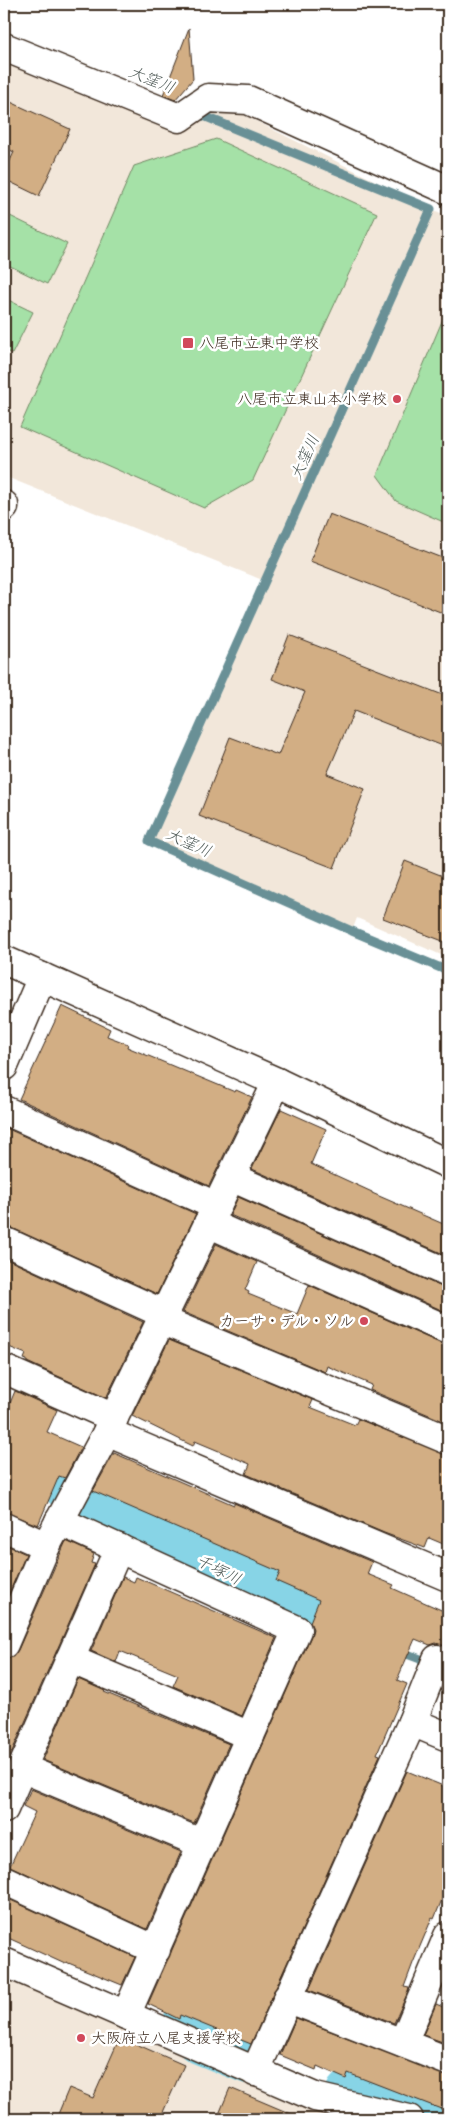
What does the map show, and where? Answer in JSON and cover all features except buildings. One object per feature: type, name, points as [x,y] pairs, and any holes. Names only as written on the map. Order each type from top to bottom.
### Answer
[{"type":"street","points":[[4,47],[178,118],[208,98],[248,100],[448,190]]},
{"type":"street","points":[[4,960],[277,1082],[448,1164]]},
{"type":"street","points":[[4,1066],[42,977]]},
{"type":"street","points":[[4,1644],[46,1546],[110,1425],[277,1082]]},
{"type":"street","points":[[4,1110],[212,1215],[448,1330]]},
{"type":"street","points":[[230,1177],[448,1273]]},
{"type":"street","points":[[4,1242],[162,1317],[448,1440]]},
{"type":"street","points":[[4,1369],[110,1425],[448,1577]]},
{"type":"street","points":[[59,1521],[297,1630],[126,2015]]},
{"type":"street","points":[[4,1527],[46,1546]]},
{"type":"street","points":[[4,1809],[119,1548]]},
{"type":"street","points":[[70,1659],[250,1736]]},
{"type":"street","points":[[258,2065],[412,1722],[437,1659],[448,1664]]},
{"type":"street","points":[[412,1722],[448,1737]]},
{"type":"street","points":[[22,1768],[202,1844]]},
{"type":"street","points":[[4,1880],[156,1950]]},
{"type":"street","points":[[403,2043],[448,1936]]},
{"type":"street","points":[[4,1962],[126,2015],[258,2065],[315,2097],[409,2119]]},
{"type":"street","points":[[287,1998],[448,2061]]},
{"type":"shaded area","points":[[4,56],[180,127],[219,109],[230,108],[448,216],[448,958],[357,918],[352,931],[149,841],[265,581],[4,476]]},
{"type":"shaded area","name":"大阪府立八尾支援学校","points":[[4,1971],[365,2119],[4,2119]]},
{"type":"green space","points":[[216,139],[377,213],[253,480],[204,508],[20,427],[134,166]]},
{"type":"green space","points":[[4,213],[67,244],[47,284],[4,263]]},
{"type":"green space","points":[[4,298],[33,312],[12,354],[4,350]]},
{"type":"green space","points":[[448,307],[448,524],[396,501],[377,475]]},
{"type":"waterway","name":"大窪川","points":[[194,112],[431,209],[149,841],[352,931],[448,971]]},
{"type":"waterway","name":"千塚川","points":[[4,1449],[59,1475],[83,1504],[347,1631],[359,1647],[360,1658]]},
{"type":"waterway","name":"千塚川","points":[[399,1651],[431,1663]]},
{"type":"waterway","points":[[220,1956],[189,2019],[190,2030],[200,2039],[249,2059]]},
{"type":"waterway","points":[[350,2094],[423,2110],[447,2119]]},
{"type":"place","name":"八尾市立東中学校","points":[[188,343]]},
{"type":"place","name":"八尾市立東山本小学校","points":[[397,399]]},
{"type":"place","name":"カーサ・デル・ソル","points":[[364,1321]]},
{"type":"place","name":"大阪府立八尾支援学校","points":[[81,2038]]}]
